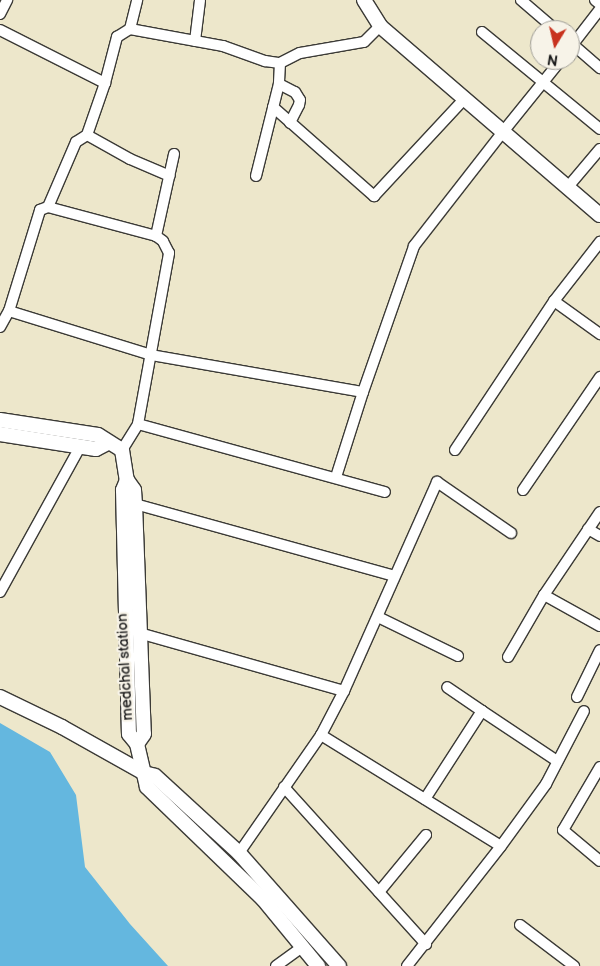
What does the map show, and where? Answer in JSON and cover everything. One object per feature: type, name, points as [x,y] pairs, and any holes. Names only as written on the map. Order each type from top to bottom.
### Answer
[{"type":"street","points":[[0,14],[7,0]]},
{"type":"street","points":[[130,29],[137,0]]},
{"type":"street","points":[[195,41],[200,0]]},
{"type":"street","points":[[364,0],[380,26],[502,133],[600,215]]},
{"type":"street","points":[[521,0],[544,20]]},
{"type":"street","points":[[595,0],[600,4]]},
{"type":"street","points":[[580,34],[600,9]]},
{"type":"street","points":[[48,207],[76,142],[87,135],[105,83],[117,37],[130,29],[222,46],[265,61],[280,63],[300,53],[364,42],[380,26]]},
{"type":"street","points":[[0,30],[105,83]]},
{"type":"street","points":[[482,32],[600,129]]},
{"type":"street","points":[[580,52],[600,68]]},
{"type":"street","points":[[256,176],[278,84],[280,63]]},
{"type":"street","points":[[336,477],[363,392],[414,246],[554,70]]},
{"type":"street","points":[[278,84],[295,92],[300,100],[300,105],[290,123]]},
{"type":"street","points":[[273,107],[374,196],[464,99]]},
{"type":"street","points":[[87,135],[130,159],[170,176]]},
{"type":"street","points":[[567,188],[600,148]]},
{"type":"street","points":[[156,236],[174,154]]},
{"type":"street","points":[[0,327],[8,310],[40,210],[48,207],[156,236],[163,241],[169,253],[138,424],[122,450],[98,435],[0,420]]},
{"type":"street","points":[[455,450],[554,301],[600,242]]},
{"type":"street","points":[[554,301],[600,334]]},
{"type":"street","points":[[8,310],[151,355],[363,392]]},
{"type":"street","points":[[523,490],[600,377]]},
{"type":"street","points":[[138,424],[336,477],[384,492]]},
{"type":"street","points":[[0,434],[96,449],[108,443]]},
{"type":"street","points":[[0,592],[80,447]]},
{"type":"street","name":"medchal station","points":[[122,450],[126,461],[127,480],[134,490],[135,504],[144,734],[137,744],[146,787],[263,899],[318,966]]},
{"type":"street","points":[[127,480],[123,490],[130,734],[137,744]]},
{"type":"street","points":[[239,853],[321,735],[344,691],[378,617],[394,576],[437,482],[511,533]]},
{"type":"street","points":[[135,504],[394,576]]},
{"type":"street","points":[[508,657],[544,595],[600,512]]},
{"type":"street","points":[[588,529],[600,536]]},
{"type":"street","points":[[544,595],[600,626]]},
{"type":"street","points":[[378,617],[458,656]]},
{"type":"street","points":[[139,633],[344,691]]},
{"type":"street","points":[[577,697],[600,650]]},
{"type":"street","points":[[447,687],[557,761]]},
{"type":"street","points":[[0,697],[62,726],[144,773],[155,776],[239,853],[339,966]]},
{"type":"street","points":[[425,799],[482,711]]},
{"type":"street","points":[[407,966],[501,846],[546,784],[584,711]]},
{"type":"street","points":[[321,735],[501,846]]},
{"type":"street","points":[[600,767],[564,830],[600,861]]},
{"type":"street","points":[[284,788],[426,944]]},
{"type":"street","points":[[379,892],[426,835]]},
{"type":"street","points":[[520,924],[574,966]]},
{"type":"street","points":[[276,966],[302,947]]},
{"type":"water","points":[[0,723],[50,752],[76,795],[85,867],[130,924],[168,966],[0,966]]}]
